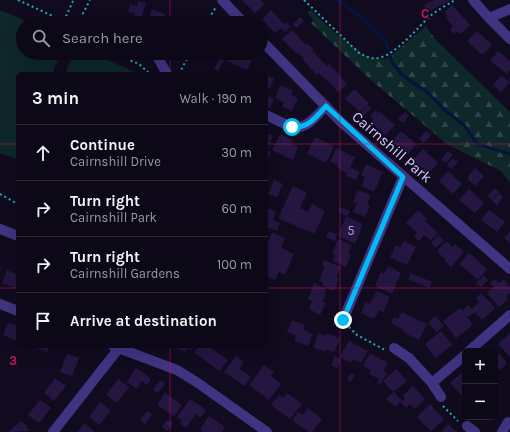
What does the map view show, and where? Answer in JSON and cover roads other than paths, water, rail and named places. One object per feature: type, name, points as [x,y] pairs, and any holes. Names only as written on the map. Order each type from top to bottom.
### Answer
[{"type":"street","points":[[222,0],[237,16]]},
{"type":"street","points":[[473,0],[488,18],[510,39]]},
{"type":"street","points":[[488,18],[510,9]]},
{"type":"street","name":"Cairnshill Park","points":[[268,47],[326,106],[403,177],[510,269]]},
{"type":"street","points":[[159,60],[166,72]]},
{"type":"street","points":[[268,116],[292,127],[301,127],[308,124],[326,106]]},
{"type":"street","points":[[343,320],[403,177]]},
{"type":"street","points":[[0,229],[16,235]]},
{"type":"street","points":[[0,304],[16,310]]},
{"type":"street","points":[[472,348],[510,315]]},
{"type":"street","points":[[53,432],[115,348]]},
{"type":"street","points":[[119,348],[177,370],[198,382],[267,432]]},
{"type":"street","points":[[394,348],[409,358],[432,383],[441,397]]},
{"type":"street","points":[[432,383],[462,358]]},
{"type":"street","points":[[502,432],[508,422]]},
{"type":"waterway","points":[[337,0],[364,19],[386,41],[392,62],[403,76],[427,92],[446,111],[465,126],[477,144],[510,154]]}]
